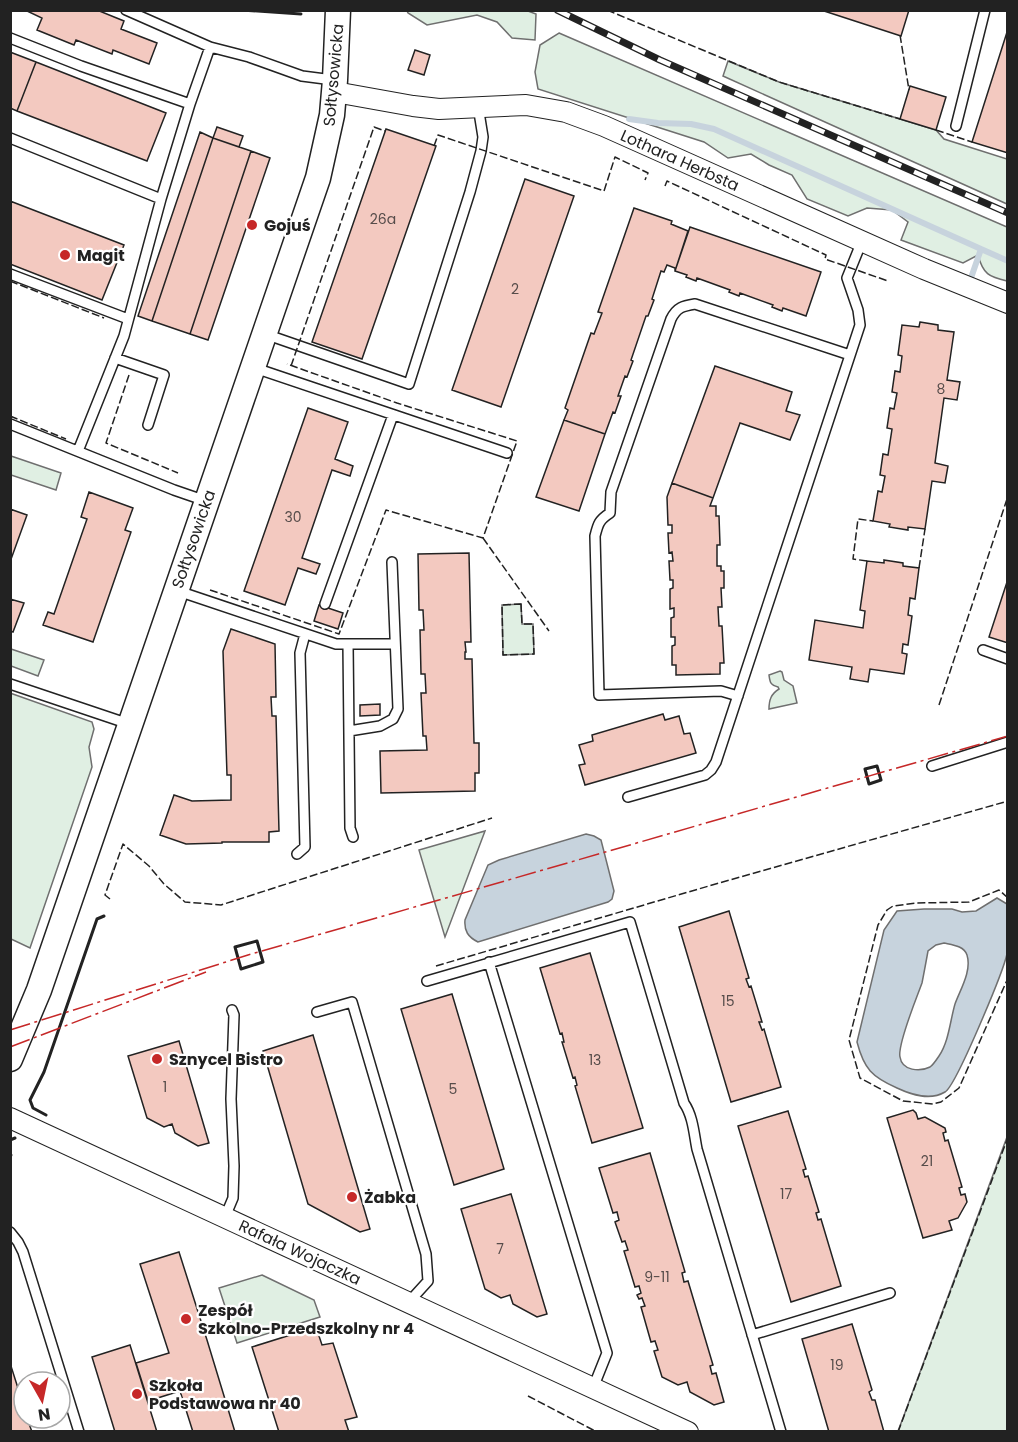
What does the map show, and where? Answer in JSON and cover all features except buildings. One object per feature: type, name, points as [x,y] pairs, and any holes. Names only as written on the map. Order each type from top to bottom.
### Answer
[{"type":"street","name":"Sołtysowicka","points":[[10,1059],[39,990],[318,178],[332,115],[338,10]]},
{"type":"street","name":"Lothara Herbsta","points":[[335,86],[439,109],[526,105],[566,112],[604,126],[924,269],[1008,303]]},
{"type":"street","name":"Rafała Wojaczka","points":[[10,1118],[688,1431]]},
{"type":"lane","points":[[126,10],[210,47],[249,57],[335,86]]},
{"type":"lane","points":[[956,126],[985,10]]},
{"type":"lane","points":[[10,38],[81,66],[190,104]]},
{"type":"lane","points":[[78,452],[124,336],[161,199],[210,47]]},
{"type":"lane","points":[[264,334],[409,384],[481,151],[483,138],[478,106]]},
{"type":"lane","points":[[10,138],[161,199]]},
{"type":"lane","points":[[628,797],[705,775],[716,762],[860,325],[848,278],[862,241]]},
{"type":"lane","points":[[10,274],[128,319]]},
{"type":"lane","points":[[738,696],[721,691],[599,695],[595,537],[597,525],[610,513],[611,492],[675,311],[685,305],[695,304],[850,355]]},
{"type":"lane","points":[[115,358],[164,375],[148,425]]},
{"type":"lane","points":[[252,367],[507,453]]},
{"type":"lane","points":[[325,604],[393,415]]},
{"type":"lane","points":[[10,424],[206,501]]},
{"type":"lane","points":[[349,731],[380,726],[393,719],[398,709],[392,562]]},
{"type":"lane","points":[[176,590],[336,644],[394,644]]},
{"type":"lane","points":[[297,854],[305,846],[300,653],[305,634]]},
{"type":"lane","points":[[348,644],[350,828],[352,837]]},
{"type":"lane","points":[[983,650],[1008,659]]},
{"type":"lane","points":[[10,684],[129,724]]},
{"type":"lane","points":[[932,766],[1008,742]]},
{"type":"lane","points":[[427,981],[630,922],[684,1103],[688,1109],[697,1149],[781,1431]]},
{"type":"lane","points":[[489,962],[607,1353],[593,1388]]},
{"type":"lane","points":[[317,1012],[352,1002],[426,1254],[428,1281],[408,1303]]},
{"type":"lane","points":[[225,1217],[233,1198],[231,1099],[234,1015],[232,1010]]},
{"type":"lane","points":[[10,1232],[22,1252],[79,1431]]},
{"type":"lane","points":[[752,1335],[890,1293]]},
{"type":"green space","points":[[407,11],[528,11],[536,14],[535,40],[512,38],[497,22],[477,15],[427,25]]},
{"type":"green space","points":[[559,33],[1007,227],[1007,281],[988,274],[982,267],[978,255],[963,263],[901,240],[908,222],[892,210],[867,208],[848,216],[807,199],[792,175],[751,154],[728,158],[704,142],[538,89],[535,72],[540,45]]},
{"type":"green space","points":[[728,61],[779,82],[936,130],[944,139],[1007,159],[1007,204],[723,76]]},
{"type":"green space","points":[[11,456],[61,473],[56,490],[11,475]]},
{"type":"green space","points":[[521,604],[522,624],[533,624],[534,654],[503,655],[502,605]]},
{"type":"green space","points":[[11,649],[44,660],[38,676],[11,666]]},
{"type":"green space","points":[[780,671],[784,680],[793,686],[797,703],[769,709],[771,698],[779,689],[771,683],[769,675]]},
{"type":"green space","points":[[10,693],[92,722],[94,729],[89,747],[92,767],[30,948],[11,939]]},
{"type":"green space","points":[[485,831],[445,937],[419,850]]},
{"type":"green space","points":[[1007,1137],[1007,1431],[898,1431],[903,1418]]},
{"type":"green space","points":[[262,1275],[314,1300],[320,1317],[237,1343],[219,1288]]},
{"type":"shaded area","points":[[586,834],[601,840],[614,891],[612,899],[478,942],[469,936],[465,920],[488,865]]},
{"type":"shaded area","points":[[997,898],[1007,904],[1009,936],[1007,954],[989,1004],[959,1070],[945,1092],[927,1097],[903,1091],[881,1080],[870,1071],[857,1042],[884,930],[897,911],[952,909],[962,912],[976,911]],"holes":[[[944,943],[958,946],[966,952],[967,974],[955,1004],[945,1044],[939,1056],[930,1067],[921,1070],[908,1068],[901,1062],[900,1057],[904,1032],[922,983],[928,951]]]},
{"type":"waterway","points":[[629,119],[691,124],[714,129],[981,249]]},
{"type":"waterway","points":[[971,278],[981,249],[1008,261]]},
{"type":"railway","points":[[557,10],[660,60],[1008,213]]},
{"type":"fence","points":[[607,10],[779,82],[900,119]]},
{"type":"fence","points":[[900,35],[909,90]]},
{"type":"fence","points":[[291,366],[374,127],[385,131]]},
{"type":"fence","points":[[936,130],[972,142]]},
{"type":"fence","points":[[434,146],[438,135],[604,191],[615,157],[648,173],[645,180]]},
{"type":"fence","points":[[665,186],[667,181],[826,255],[825,259],[888,281]]},
{"type":"fence","points":[[10,281],[104,318]]},
{"type":"fence","points":[[210,590],[339,634],[386,510],[483,538],[517,441],[397,403],[287,364]]},
{"type":"fence","points":[[129,375],[106,443],[178,473]]},
{"type":"fence","points":[[10,416],[66,439]]},
{"type":"fence","points":[[939,705],[1008,496]]},
{"type":"fence","points":[[867,561],[853,559],[858,519],[873,521]]},
{"type":"fence","points":[[919,568],[925,529]]},
{"type":"fence","points":[[483,538],[549,631]]},
{"type":"fence","points":[[521,604],[522,624],[533,624],[534,654],[503,655],[502,605],[521,604]]},
{"type":"fence","points":[[436,966],[1008,801]]},
{"type":"fence","points":[[110,899],[105,895],[123,844],[185,902],[221,905],[492,818]]},
{"type":"fence","points":[[1008,898],[999,890],[969,902],[917,903],[893,906],[887,910],[878,925],[849,1040],[860,1078],[903,1101],[933,1104],[941,1102],[959,1088],[1008,978]]},
{"type":"fence","points":[[898,1432],[1008,1137]]},
{"type":"fence","points":[[528,1396],[597,1432]]},
{"type":"wall","points":[[241,10],[301,14]]},
{"type":"wall","points":[[877,766],[881,780],[869,784],[865,769],[877,766]]},
{"type":"wall","points":[[46,1115],[33,1108],[30,1100],[44,1072],[97,919],[104,916]]},
{"type":"wall","points":[[257,941],[263,962],[241,969],[235,947],[257,941]]},
{"type":"wall","points":[[10,1140],[15,1138]]},
{"type":"power","points":[[10,1030],[248,955],[1008,736]]},
{"type":"power","points":[[10,1047],[206,972]]},
{"type":"place","name":"Gojuś","points":[[252,225]]},
{"type":"place","name":"Magit","points":[[65,255]]},
{"type":"place","name":"Sznycel Bistro","points":[[157,1059]]},
{"type":"place","name":"Żabka","points":[[352,1197]]},
{"type":"place","name":"Zespół Szkolno-Przedszkolny nr 4","points":[[186,1319]]},
{"type":"place","name":"Szkoła Podstawowa nr 40","points":[[137,1394]]}]
